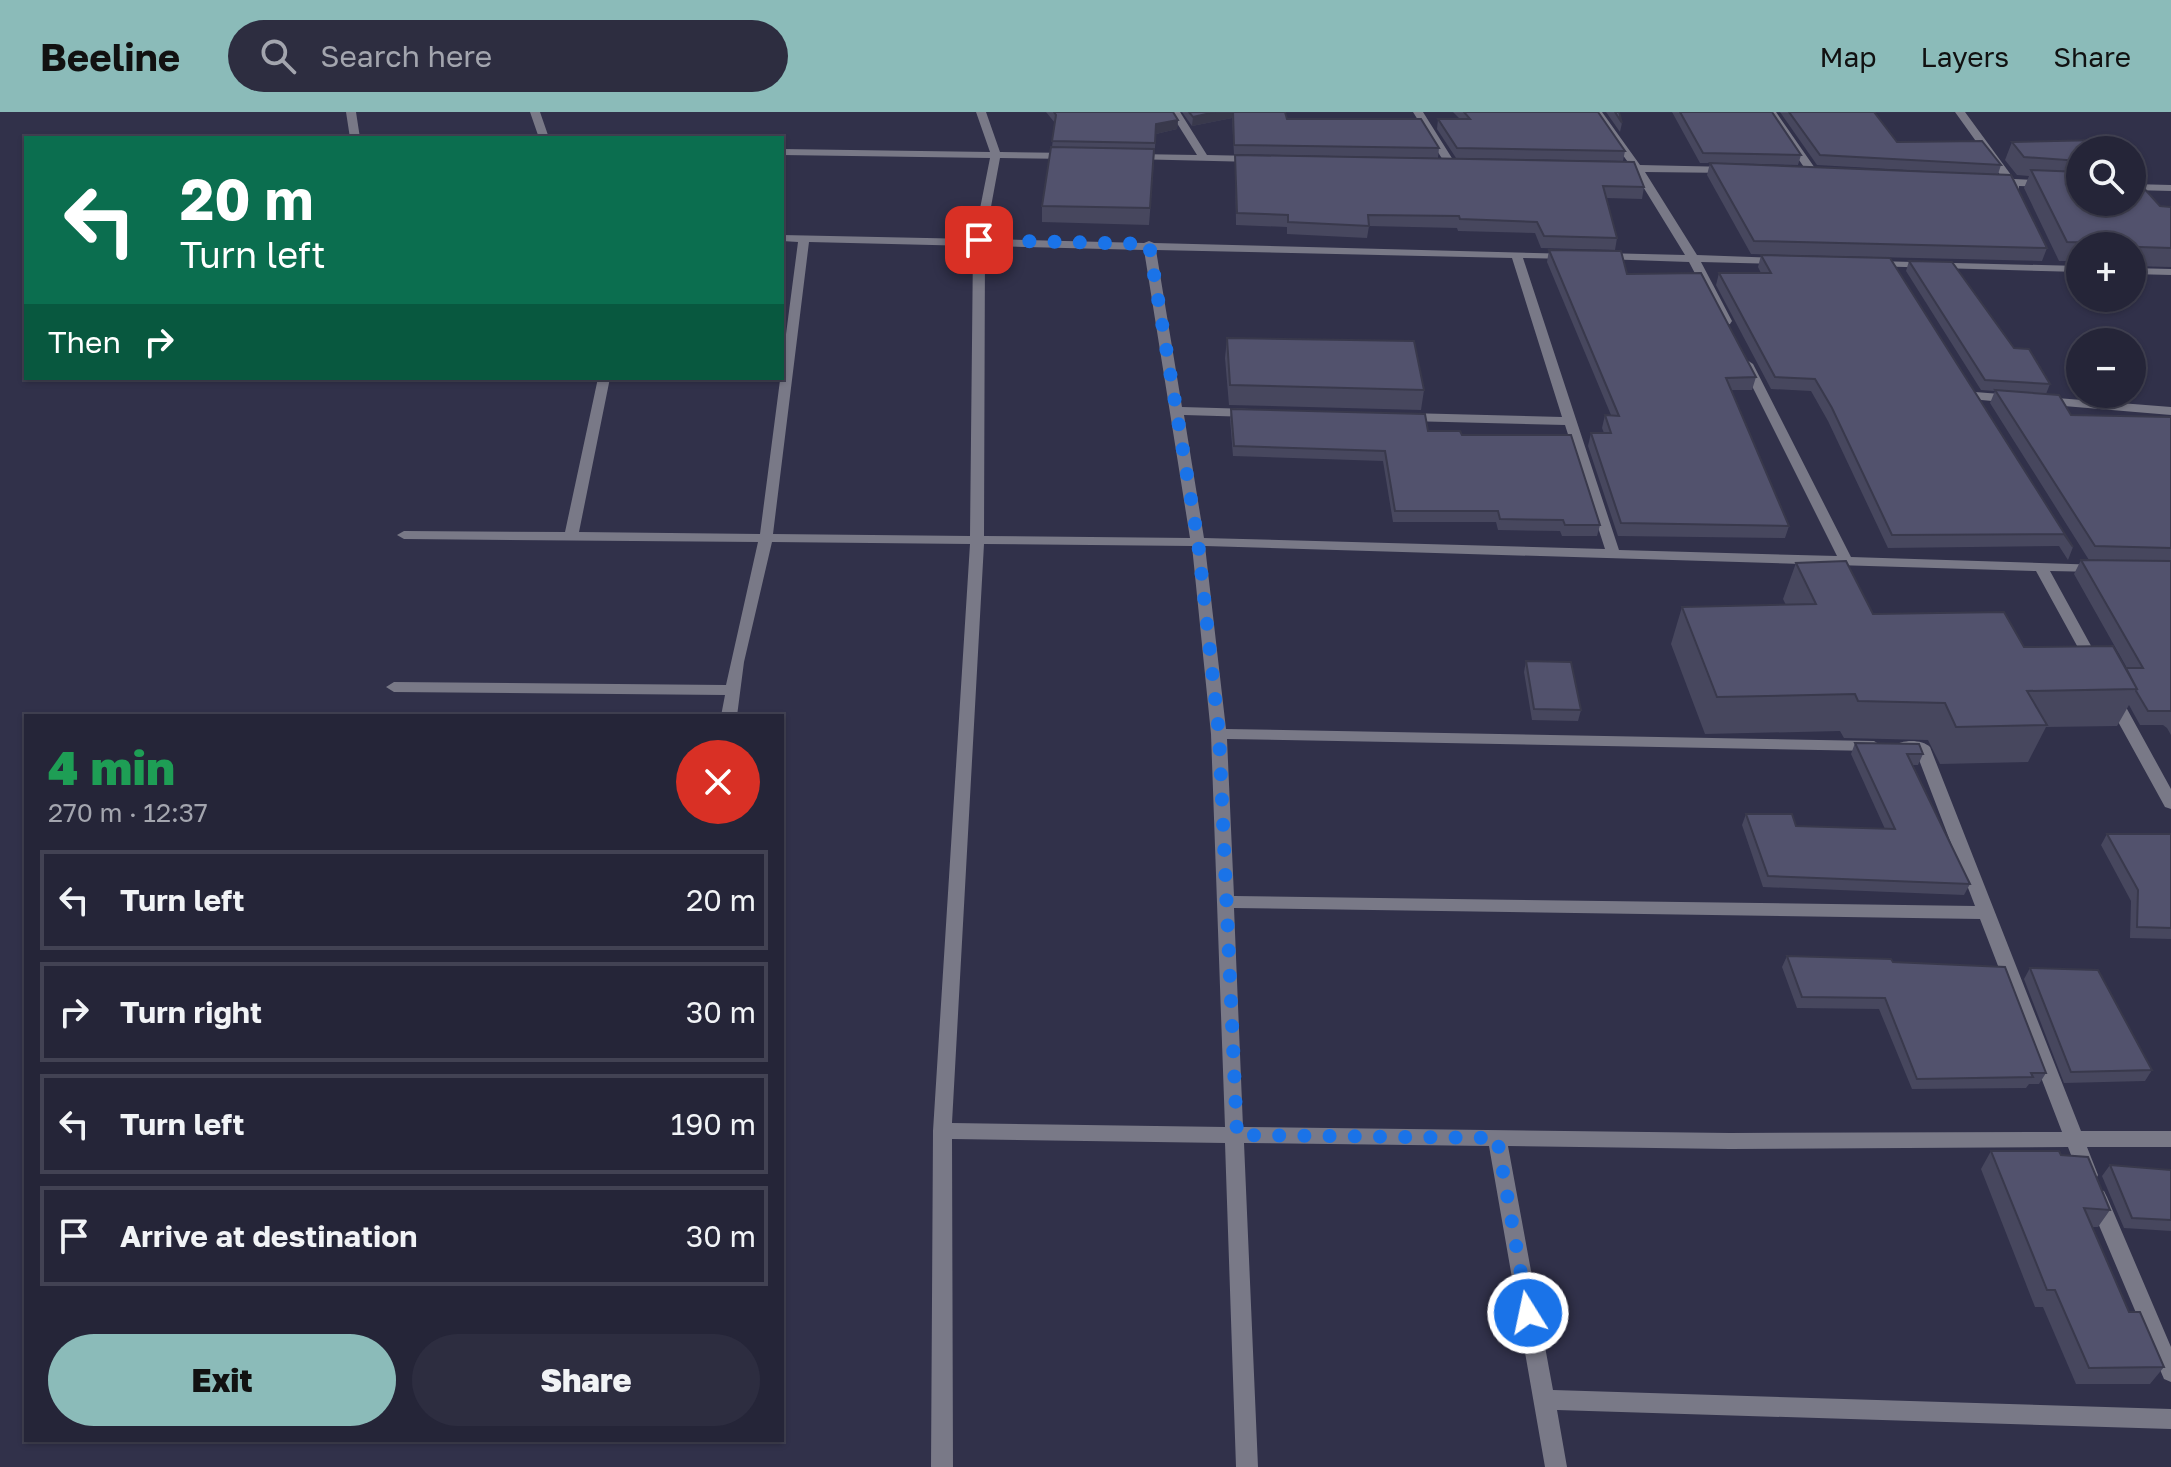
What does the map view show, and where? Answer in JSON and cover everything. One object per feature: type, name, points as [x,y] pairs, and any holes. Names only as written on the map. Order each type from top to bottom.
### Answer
[{"type":"street","points":[[351,112],[355,136]]},
{"type":"street","points":[[535,112],[543,136]]},
{"type":"street","points":[[942,1467],[942,1131],[977,540],[979,240],[996,154],[981,112]]},
{"type":"street","points":[[1175,112],[1204,158]]},
{"type":"street","points":[[1418,112],[1450,163]]},
{"type":"street","points":[[1597,112],[1640,168],[1695,259],[1729,328]]},
{"type":"street","points":[[1771,112],[1812,171]]},
{"type":"street","points":[[1960,112],[2020,197]]},
{"type":"street","points":[[784,152],[1076,156]]},
{"type":"street","points":[[1124,156],[1265,159]]},
{"type":"street","points":[[1435,163],[1466,164]]},
{"type":"street","points":[[1608,167],[1749,170]]},
{"type":"street","points":[[1796,170],[1827,172]]},
{"type":"street","points":[[1982,181],[2066,185]]},
{"type":"street","points":[[2146,187],[2171,188]]},
{"type":"street","points":[[784,238],[979,240],[1786,261]]},
{"type":"street","points":[[784,360],[804,238]]},
{"type":"street","points":[[1149,244],[1198,542],[1219,734],[1237,1135],[1247,1467]]},
{"type":"street","points":[[1516,254],[1613,554]]},
{"type":"street","points":[[2048,254],[2054,268]]},
{"type":"street","points":[[1862,263],[2066,268]]},
{"type":"street","points":[[1892,264],[1900,277]]},
{"type":"street","points":[[2146,272],[2171,273]]},
{"type":"street","points":[[1743,355],[1846,561]]},
{"type":"street","points":[[571,536],[604,380]]},
{"type":"street","points":[[729,714],[766,538],[782,380]]},
{"type":"street","points":[[1967,383],[1983,409]]},
{"type":"street","points":[[1975,396],[2020,399]]},
{"type":"street","points":[[2035,401],[2171,411]]},
{"type":"street","points":[[1177,411],[1271,414]]},
{"type":"street","points":[[1397,417],[1570,421]]},
{"type":"street","points":[[404,535],[1198,542],[2112,568]]},
{"type":"street","points":[[2075,555],[2083,568]]},
{"type":"street","points":[[2041,567],[2171,803]]},
{"type":"street","points":[[394,687],[732,690]]},
{"type":"street","points":[[1219,734],[1922,747],[2074,1140],[2171,1372]]},
{"type":"street","points":[[1226,902],[1986,913]]},
{"type":"street","points":[[942,1131],[1497,1138],[2171,1139]]},
{"type":"street","points":[[1497,1138],[1556,1467]]},
{"type":"street","points":[[1544,1400],[2171,1419]]},
{"type":"building","points":[[1054,112],[1173,112],[1178,120],[1156,124],[1155,143],[1052,141]]},
{"type":"building","points":[[1189,112],[1215,112],[1193,117]]},
{"type":"building","points":[[1233,112],[1285,112],[1287,119],[1421,119],[1439,148],[1234,145]]},
{"type":"building","points":[[1464,112],[1598,112],[1625,151],[1457,148],[1438,119],[1470,119]]},
{"type":"building","points":[[1680,112],[1772,112],[1801,155],[1703,153]]},
{"type":"building","points":[[1789,112],[1874,112],[1897,142],[1982,141],[2001,165],[1820,155]]},
{"type":"building","points":[[2066,141],[2066,160],[2024,157],[2012,142]]},
{"type":"building","points":[[1051,147],[1154,149],[1150,208],[1042,206]]},
{"type":"building","points":[[1235,155],[1634,162],[1644,187],[1603,186],[1617,238],[1544,236],[1537,222],[1460,219],[1459,216],[1368,215],[1369,226],[1288,222],[1288,215],[1237,213]]},
{"type":"building","points":[[1710,163],[2011,175],[2047,248],[1754,241]]},
{"type":"building","points":[[2031,170],[2066,171],[2066,216],[2146,216],[2146,190],[2160,206],[2171,207],[2171,248],[2146,247],[2146,232],[2066,232],[2066,240]]},
{"type":"building","points":[[1549,250],[1621,251],[1627,274],[1701,273],[1756,377],[1726,378],[1789,526],[1621,523],[1591,433],[1611,433],[1605,415],[1619,416]]},
{"type":"building","points":[[1761,255],[1890,258],[2073,547],[2064,534],[1892,535],[1832,408],[1815,379],[1775,377],[1719,273],[1771,273]]},
{"type":"building","points":[[1909,261],[1952,262],[2014,348],[2029,349],[2050,384],[1985,380]]},
{"type":"building","points":[[1227,338],[1414,341],[1424,390],[1230,385]]},
{"type":"building","points":[[1995,390],[2059,395],[2071,415],[2171,417],[2171,548],[2095,546]]},
{"type":"building","points":[[1231,409],[1425,414],[1428,431],[1460,431],[1462,435],[1571,435],[1600,525],[1565,525],[1563,520],[1500,519],[1498,511],[1395,511],[1385,451],[1234,446]]},
{"type":"building","points":[[2081,560],[2171,561],[2171,711],[2148,711],[2136,691],[2126,668],[2143,668]]},
{"type":"building","points":[[1846,561],[1873,614],[2004,612],[2024,647],[2113,646],[2137,689],[2027,691],[2047,725],[1956,727],[1945,703],[1858,701],[1855,694],[1717,697],[1682,607],[1816,604],[1796,563]]},
{"type":"building","points":[[1526,661],[1571,662],[1581,710],[1534,709]]},
{"type":"building","points":[[1855,743],[1919,744],[1923,754],[1907,754],[1970,884],[1768,876],[1746,814],[1792,814],[1796,826],[1895,829]]},
{"type":"building","points":[[2107,834],[2171,834],[2171,928],[2137,927],[2138,890]]},
{"type":"building","points":[[1787,956],[2005,967],[2046,1073],[2031,1073],[2033,1077],[1917,1079],[1885,998],[1802,997]]},
{"type":"building","points":[[2030,968],[2098,970],[2152,1070],[2071,1072]]},
{"type":"building","points":[[1991,1151],[2059,1151],[2061,1155],[2088,1157],[2110,1210],[2084,1208],[2129,1312],[2140,1312],[2164,1367],[2089,1368],[2055,1290],[2047,1290]]},
{"type":"building","points":[[2110,1165],[2171,1170],[2171,1220],[2132,1218]]},
{"type":"route","points":[[979,240],[1149,244],[1198,542],[1219,734],[1237,1135],[1497,1138],[1528,1313]]}]
